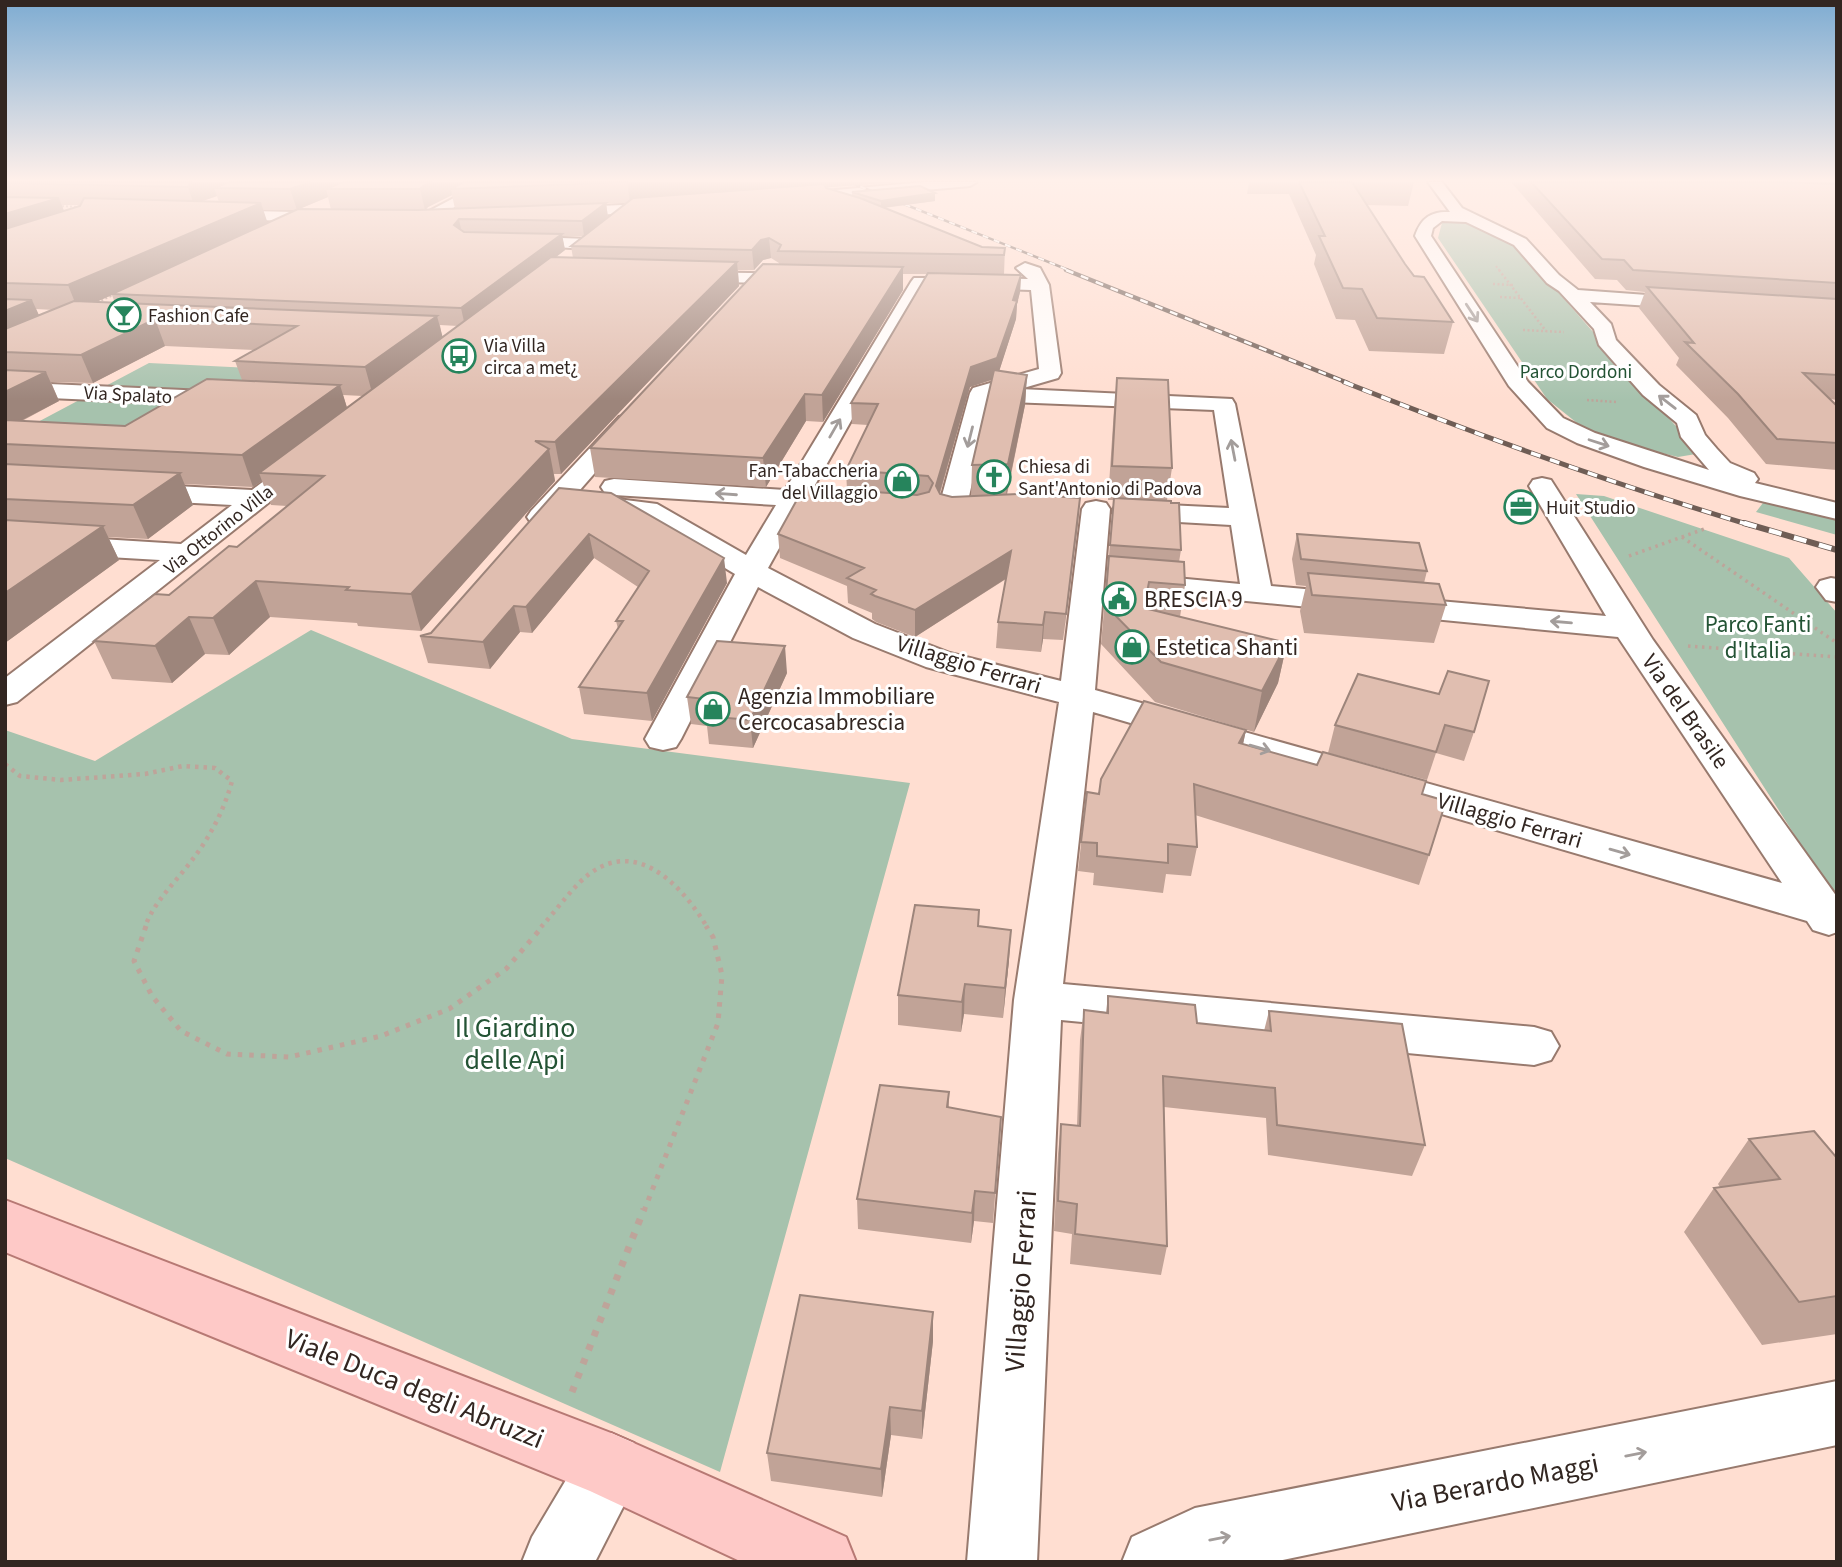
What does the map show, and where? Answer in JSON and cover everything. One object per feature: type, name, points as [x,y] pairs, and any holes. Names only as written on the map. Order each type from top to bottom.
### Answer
[{"type":"main road","name":"Viale Duca degli Abruzzi","points":[[5,1226],[611,1465],[821,1562]]},
{"type":"street","points":[[559,266],[573,255]]},
{"type":"street","points":[[1435,255],[1528,398],[1544,415],[1565,429],[1635,455],[1837,510]]},
{"type":"street","points":[[1533,255],[1604,328],[1606,341],[1651,390],[1688,420],[1693,437],[1708,454],[1731,474],[1753,487]]},
{"type":"street","points":[[1009,262],[1034,272],[1040,285],[1050,373],[1076,397]]},
{"type":"street","points":[[742,298],[766,272]]},
{"type":"street","points":[[668,276],[766,272],[827,280]]},
{"type":"street","points":[[893,281],[1040,285]]},
{"type":"street","points":[[663,739],[751,571],[933,282]]},
{"type":"street","points":[[1572,295],[1712,304]]},
{"type":"street","points":[[981,393],[1050,373]]},
{"type":"street","name":"Via Spalato","points":[[5,389],[246,400]]},
{"type":"street","points":[[981,393],[1224,404],[1257,593]]},
{"type":"street","points":[[981,393],[952,510],[1018,507]]},
{"type":"street","points":[[521,541],[642,406]]},
{"type":"street","name":"Via Ottorino Villa","points":[[5,695],[323,448]]},
{"type":"street","points":[[1635,455],[1696,461],[1708,454]]},
{"type":"street","name":"Via del Brasile","points":[[1542,486],[1629,628],[1830,921]]},
{"type":"street","points":[[112,490],[258,498]]},
{"type":"street","points":[[563,492],[835,502]]},
{"type":"street","name":"Villaggio Ferrari","points":[[563,492],[647,510],[751,571],[864,631],[938,660],[1077,696],[1830,921]]},
{"type":"street","name":"Villaggio Ferrari","points":[[1002,1562],[1038,1000],[1089,580],[1083,509],[1245,517]]},
{"type":"street","points":[[5,542],[188,553]]},
{"type":"street","points":[[1089,580],[1629,628]]},
{"type":"street","points":[[1038,1000],[1534,1046]]},
{"type":"street","name":"Via Berardo Maggi","points":[[1157,1562],[1195,1543],[1837,1413]]},
{"type":"street","points":[[557,1562],[611,1465]]},
{"type":"path","points":[[1496,266],[1546,331]]},
{"type":"path","points":[[1489,284],[1523,285]]},
{"type":"path","points":[[84,308],[119,292],[111,289]]},
{"type":"path","points":[[1497,297],[1532,299]]},
{"type":"path","points":[[1525,340],[1518,330],[1565,332]]},
{"type":"path","points":[[1582,400],[1620,402]]},
{"type":"path","points":[[1621,558],[1707,528]]},
{"type":"path","points":[[1682,537],[1837,643]]},
{"type":"path","points":[[1677,646],[1837,657]]},
{"type":"path","points":[[5,764],[20,776],[61,780],[145,775],[183,766],[215,768],[232,781],[225,808],[191,862],[151,911],[134,961],[152,996],[181,1031],[227,1054],[289,1057],[381,1036],[449,1009],[506,968],[581,881],[603,866],[632,861],[664,874],[691,900],[713,937],[722,975],[718,1023],[567,1405]]},
{"type":"green space","name":"Parco Dordoni","points":[[1450,255],[1526,255],[1696,449],[1696,454],[1678,457],[1616,442],[1577,423],[1547,399]]},
{"type":"green space","points":[[149,363],[269,369],[154,440],[19,432]]},
{"type":"green space","name":"Parco Fanti d'Italia","points":[[1576,494],[1604,496],[1789,558],[1837,613],[1837,901]]},
{"type":"green space","points":[[1766,499],[1837,518],[1837,535],[1756,512]]},
{"type":"green space","name":"Il Giardino delle Api","points":[[311,630],[572,739],[910,783],[720,1472],[5,1158],[5,730],[95,761]]},
{"type":"building","points":[[5,255],[138,255],[68,285],[5,283]]},
{"type":"building","points":[[197,255],[533,255],[461,308],[112,294]]},
{"type":"building","points":[[1328,255],[1399,255],[1414,276],[1424,277],[1453,322],[1377,318],[1362,289],[1343,288]]},
{"type":"building","points":[[1598,255],[1837,255],[1837,283],[1633,270],[1624,260],[1602,259]]},
{"type":"building","points":[[551,257],[737,262],[555,442],[535,441],[549,449],[411,594],[256,581],[213,618],[189,617],[155,646],[94,641],[155,594],[169,595],[229,546],[237,547],[324,476],[259,473]]},
{"type":"building","points":[[763,264],[903,267],[822,395],[805,394],[763,458],[590,448]]},
{"type":"building","points":[[928,273],[1021,275],[1013,300],[1017,301],[997,358],[971,367],[936,486],[940,494],[952,497],[1020,494],[1080,498],[1066,614],[1045,612],[1043,625],[998,622],[1011,551],[915,610],[875,596],[871,594],[876,590],[847,578],[864,568],[778,534],[804,487],[917,495],[929,492],[933,483],[928,476],[846,470],[878,404],[851,403]]},
{"type":"building","points":[[1647,287],[1837,299],[1837,375],[1803,373],[1837,406],[1837,443],[1777,439],[1738,394],[1685,342],[1694,343]]},
{"type":"building","points":[[5,299],[32,300],[5,311]]},
{"type":"building","points":[[74,301],[437,316],[365,367],[235,361],[297,326],[155,319],[81,355],[5,352],[5,329]]},
{"type":"building","points":[[5,370],[46,372],[5,392]]},
{"type":"building","points":[[994,370],[1027,375],[1008,464],[972,465]]},
{"type":"building","points":[[1117,378],[1168,380],[1172,468],[1112,466]]},
{"type":"building","points":[[207,379],[340,385],[242,455],[5,444],[5,420],[125,426]]},
{"type":"building","points":[[5,464],[180,473],[133,505],[5,499]]},
{"type":"building","points":[[559,488],[611,493],[724,558],[647,693],[579,687],[623,621],[616,621],[649,571],[589,534],[526,607],[514,606],[483,642],[420,636],[431,633]]},
{"type":"building","points":[[1114,498],[1179,503],[1181,550],[1110,545]]},
{"type":"building","points":[[5,520],[103,526],[5,593]]},
{"type":"building","points":[[1297,534],[1419,543],[1427,571],[1301,559]]},
{"type":"building","points":[[1109,556],[1184,562],[1185,585],[1149,582],[1144,608],[1287,643],[1262,691],[1161,662],[1105,605]]},
{"type":"building","points":[[1308,573],[1439,584],[1446,605],[1312,595]]},
{"type":"building","points":[[717,641],[785,646],[750,720],[705,716],[714,700],[687,697]]},
{"type":"building","points":[[1448,671],[1489,681],[1474,732],[1445,725],[1436,752],[1335,725],[1358,674],[1439,694]]},
{"type":"building","points":[[1144,701],[1246,730],[1239,743],[1317,765],[1323,752],[1426,781],[1422,794],[1446,801],[1429,855],[1194,784],[1197,847],[1168,844],[1168,863],[1097,856],[1097,843],[1081,842],[1087,792],[1099,794],[1101,779]]},
{"type":"building","points":[[915,905],[979,910],[978,926],[1011,930],[1005,988],[965,984],[962,1002],[898,995]]},
{"type":"building","points":[[1108,996],[1195,1005],[1197,1023],[1271,1031],[1269,1011],[1402,1024],[1425,1145],[1277,1125],[1275,1088],[1163,1076],[1167,1246],[1075,1234],[1077,1204],[1058,1201],[1061,1124],[1080,1126],[1084,1010],[1108,1013]]},
{"type":"building","points":[[880,1085],[949,1092],[947,1107],[1001,1117],[995,1193],[975,1191],[972,1213],[857,1199]]},
{"type":"building","points":[[1814,1131],[1837,1158],[1837,1296],[1799,1302],[1714,1188],[1780,1179],[1749,1139]]},
{"type":"building","points":[[800,1295],[933,1312],[922,1411],[890,1407],[881,1469],[767,1453]]},
{"type":"railway","points":[[1031,255],[1071,271]]},
{"type":"railway","points":[[1066,270],[1348,383]]},
{"type":"railway","points":[[1344,382],[1546,458],[1750,525]]},
{"type":"railway","points":[[1744,523],[1837,550]]},
{"type":"place","name":"Fashion Cafe","points":[[124,315]]},
{"type":"place","name":"Via Villa circa a met¿","points":[[459,356]]},
{"type":"place","name":"Chiesa di Sant'Antonio di Padova","points":[[994,477]]},
{"type":"place","name":"Fan-Tabaccheria del Villaggio","points":[[902,481]]},
{"type":"place","name":"Huit Studio","points":[[1521,507]]},
{"type":"place","name":"BRESCIA 9","points":[[1119,599]]},
{"type":"place","name":"Estetica Shanti","points":[[1132,647]]},
{"type":"place","name":"Agenzia Immobiliare Cercocasabrescia","points":[[713,709]]}]
